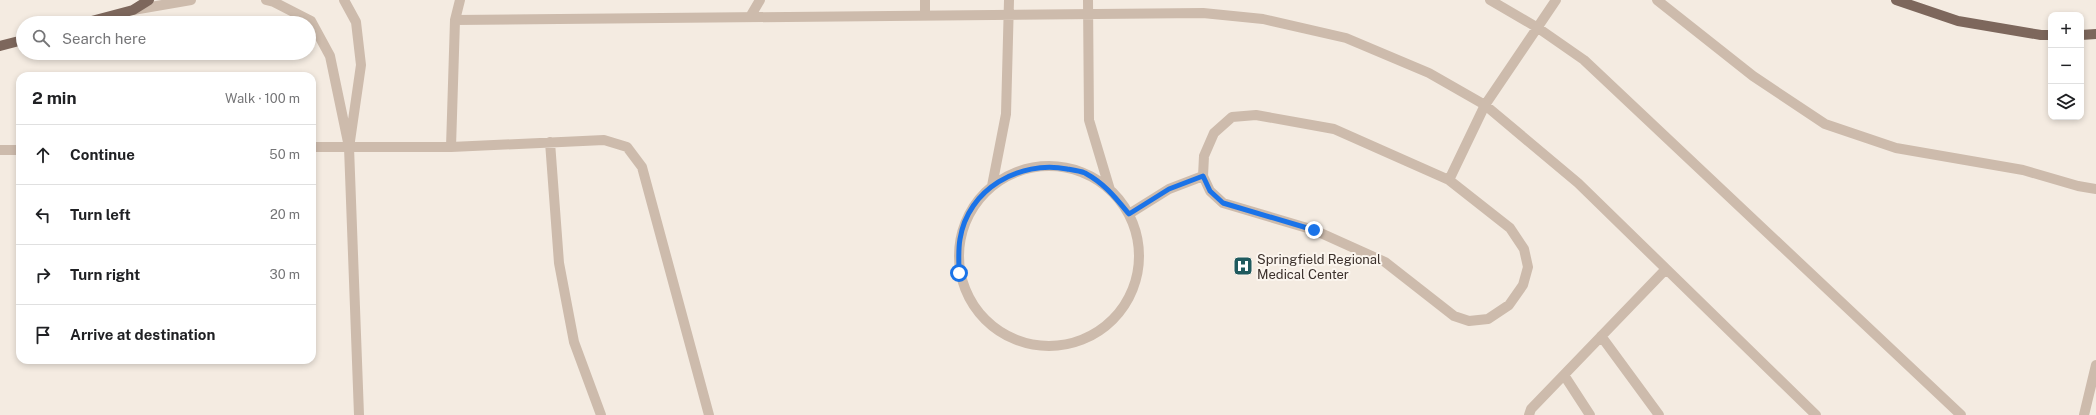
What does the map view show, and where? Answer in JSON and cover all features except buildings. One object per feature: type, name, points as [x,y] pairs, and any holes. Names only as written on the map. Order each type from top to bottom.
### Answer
[{"type":"main road","points":[[110,16],[133,10],[148,0]]},
{"type":"main road","points":[[1896,0],[1958,21],[2048,35]]},
{"type":"main road","points":[[2084,35],[2096,34]]},
{"type":"main road","points":[[0,46],[16,42]]},
{"type":"lane","points":[[133,10],[191,0]]},
{"type":"lane","points":[[266,0],[274,2],[301,16]]},
{"type":"lane","points":[[344,0],[356,22],[362,65],[349,147]]},
{"type":"lane","points":[[451,147],[455,20],[460,0]]},
{"type":"lane","points":[[750,17],[760,0]]},
{"type":"lane","points":[[925,0],[925,15]]},
{"type":"lane","points":[[992,186],[1006,114],[1009,0]]},
{"type":"lane","points":[[1088,0],[1089,120],[1110,190]]},
{"type":"lane","points":[[1490,0],[1538,28],[1584,60],[1961,415]]},
{"type":"lane","points":[[1449,180],[1485,105],[1556,0]]},
{"type":"lane","points":[[1657,0],[1752,76],[1825,124],[1896,148],[2023,170],[2078,186],[2096,189]]},
{"type":"lane","points":[[455,20],[1203,13],[1263,19],[1346,38],[1429,73],[1485,105],[1578,183],[1816,415]]},
{"type":"lane","points":[[316,30],[330,56],[349,147],[359,415]]},
{"type":"lane","points":[[1256,115],[1334,129],[1449,180],[1510,228],[1524,249],[1528,267],[1524,286],[1509,305],[1488,319],[1469,321],[1454,316],[1385,262],[1314,230],[1223,203],[1210,191],[1203,176],[1204,156],[1214,133],[1232,117],[1256,115]]},
{"type":"lane","points":[[316,147],[451,147],[604,140],[627,147],[642,167],[709,415]]},
{"type":"lane","points":[[550,142],[559,263],[574,342],[601,415]]},
{"type":"lane","points":[[0,150],[16,150]]},
{"type":"lane","points":[[1050,166],[1084,173],[1110,190],[1129,214],[1139,244],[1138,276],[1127,303],[1106,327],[1078,342],[1047,347],[1018,342],[991,326],[970,302],[959,273],[960,239],[971,210],[992,186],[1019,171],[1050,166]]},
{"type":"lane","points":[[1129,214],[1169,189],[1203,176]]},
{"type":"lane","points":[[1529,415],[1531,409],[1666,269]]},
{"type":"lane","points":[[1601,336],[1659,415]]},
{"type":"lane","points":[[2084,415],[2096,365]]},
{"type":"lane","points":[[1564,376],[1590,415]]},
{"type":"place","name":"Springfield Regional Medical Center","points":[[1243,266]]},
{"type":"route","points":[[959,273],[960,239],[971,210],[992,186],[1019,171],[1050,166],[1084,173],[1110,190],[1129,214],[1169,189],[1203,176],[1210,191],[1223,203],[1314,230]]}]
